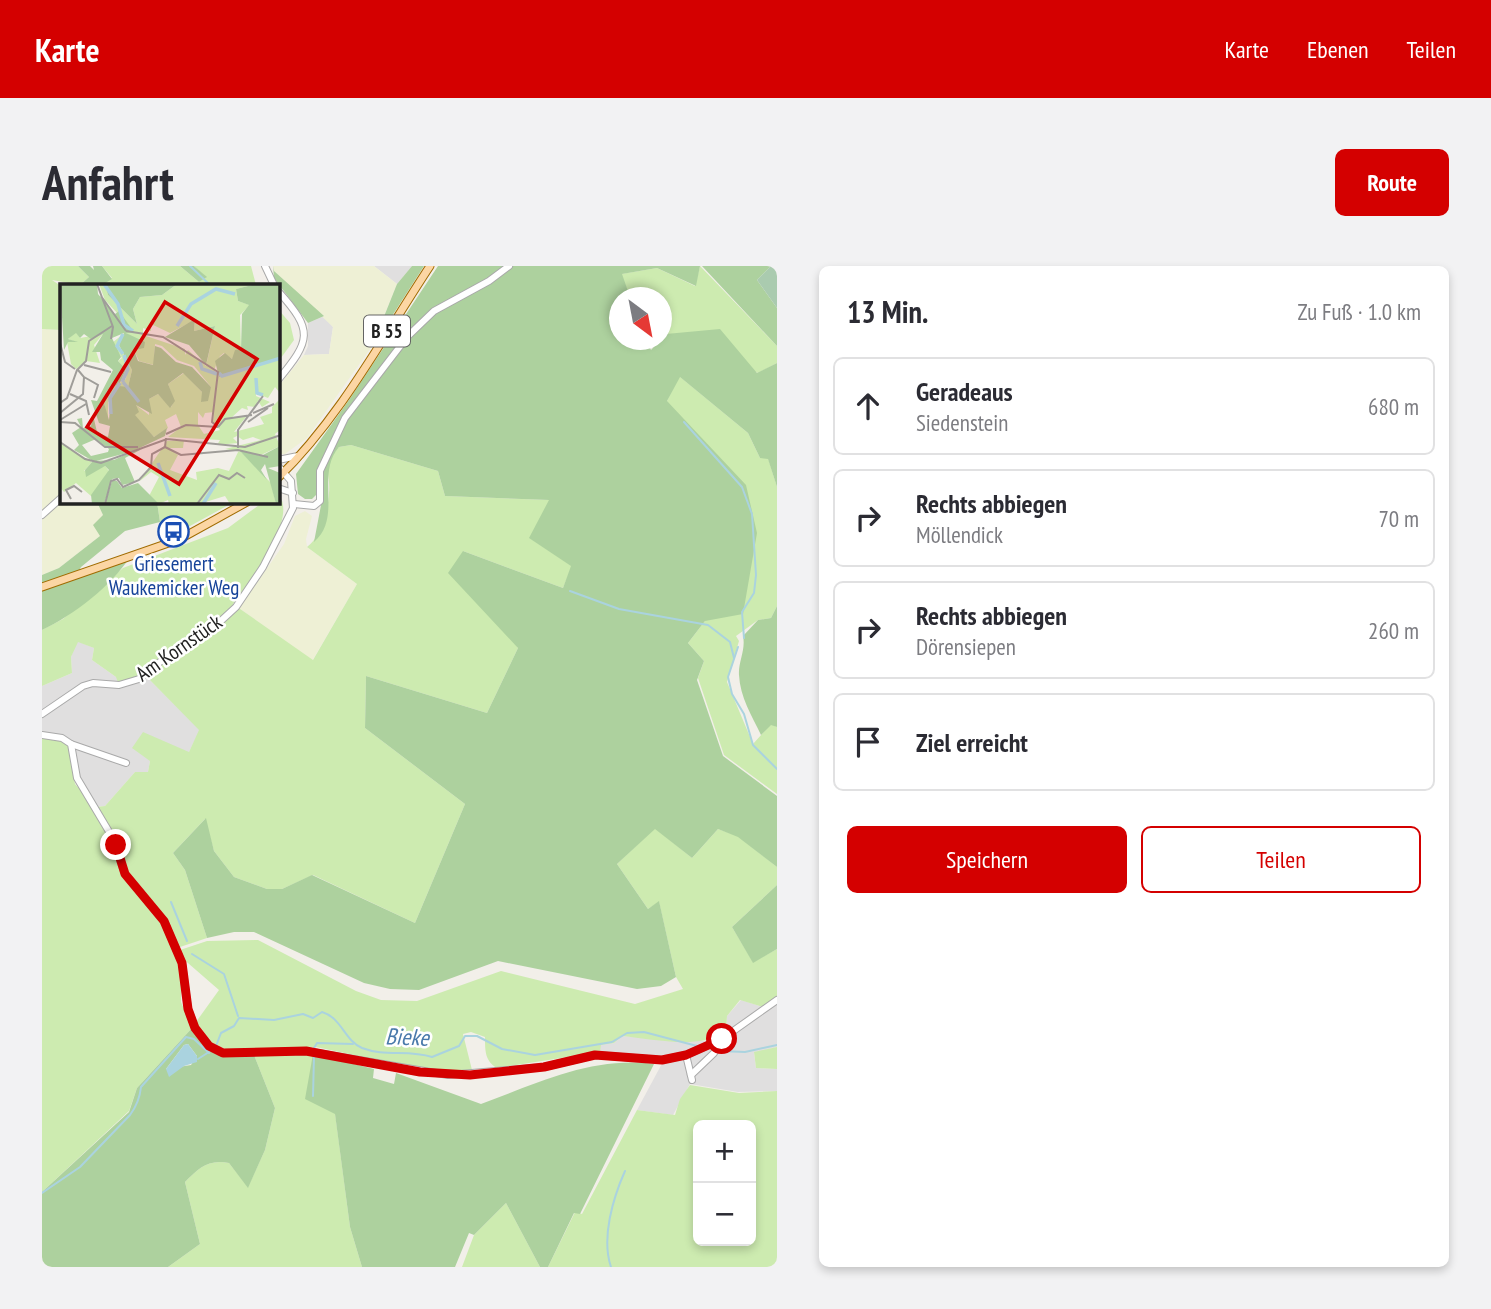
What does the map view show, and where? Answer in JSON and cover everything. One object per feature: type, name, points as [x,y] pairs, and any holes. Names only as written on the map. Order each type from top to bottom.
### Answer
[{"type":"main road","name":"B 55","points":[[280,474],[300,456],[345,396],[430,266]]},
{"type":"main road","points":[[42,587],[180,539],[243,504]]},
{"type":"street","points":[[265,266],[274,284]]},
{"type":"street","points":[[294,505],[314,506],[320,501],[320,471],[345,418],[423,319],[489,281],[509,266]]},
{"type":"street","points":[[280,293],[300,318],[306,337],[301,352],[280,378]]},
{"type":"street","points":[[280,460],[300,456]]},
{"type":"street","name":"Am Kornstück","points":[[42,714],[83,686],[93,683],[119,685],[139,679],[166,657],[212,629],[236,607],[281,534],[294,505],[291,481],[280,474]]},
{"type":"street","points":[[280,489],[293,493]]},
{"type":"street","points":[[42,515],[60,499]]},
{"type":"street","points":[[42,735],[62,738],[71,744],[126,763]]},
{"type":"street","points":[[71,744],[77,778],[111,835],[125,874],[164,921],[182,963],[191,1017],[209,1046],[223,1053],[316,1052],[420,1072],[470,1075],[544,1067],[595,1055],[662,1060],[686,1055],[722,1039],[777,1000]]},
{"type":"street","points":[[686,1055],[691,1077],[714,1054],[722,1039]]},
{"type":"shaded area","points":[[374,266],[412,266],[397,284]]},
{"type":"shaded area","points":[[324,316],[333,327],[329,354],[304,355],[308,346],[308,323]]},
{"type":"shaded area","points":[[77,641],[94,648],[92,660],[116,677],[145,675],[200,730],[189,752],[150,761],[148,772],[135,772],[105,806],[95,807],[77,778],[72,752],[42,735],[42,686],[72,673],[71,657]]},
{"type":"shaded area","points":[[741,1000],[763,1007],[777,1001],[777,1047],[754,1053],[756,1068],[777,1069],[777,1091],[738,1092],[690,1084],[673,1115],[637,1110],[665,1058],[600,1052],[600,1045],[614,1043],[621,1036],[705,1041],[726,1032],[727,1016]]},
{"type":"green space","points":[[42,266],[78,266],[89,277],[81,284],[52,280],[60,285],[60,330],[42,329]]},
{"type":"green space","points":[[78,266],[90,266],[94,270],[93,266],[102,266],[112,279],[104,284],[81,284],[89,277]]},
{"type":"green space","points":[[102,266],[180,266],[199,282],[206,277],[194,266],[251,266],[256,284],[103,284],[112,278]]},
{"type":"green space","points":[[180,266],[194,266],[207,277],[199,282]]},
{"type":"green space","points":[[273,266],[374,266],[397,284],[377,333],[380,335],[307,438],[285,454],[280,454],[280,385],[304,355],[329,354],[333,327],[274,271]]},
{"type":"green space","points":[[273,266],[274,271],[324,316],[308,323],[274,278]]},
{"type":"green space","points":[[412,266],[424,266],[380,335],[377,334],[397,284]]},
{"type":"green space","points":[[438,266],[700,266],[696,286],[657,268],[622,274],[627,287],[609,287],[609,350],[672,350],[672,333],[720,329],[757,373],[777,363],[777,487],[768,459],[760,458],[748,433],[680,377],[667,401],[746,485],[757,533],[743,614],[705,621],[688,643],[704,661],[697,680],[723,756],[777,796],[777,867],[738,837],[718,829],[692,858],[655,829],[617,864],[648,909],[659,901],[676,977],[661,986],[637,989],[498,961],[419,990],[390,989],[364,983],[254,932],[234,932],[207,938],[185,870],[173,853],[206,818],[214,851],[234,877],[267,889],[282,889],[312,875],[415,923],[465,804],[365,728],[366,676],[487,713],[518,648],[448,573],[463,551],[563,588],[571,566],[529,538],[549,500],[445,496],[438,471],[351,445],[339,447],[332,458],[327,521],[314,542],[322,500],[316,495],[312,499],[305,499],[298,494],[296,474]]},
{"type":"green space","points":[[700,266],[777,346],[777,363],[758,373],[672,337],[672,287],[626,287],[621,274],[657,268],[695,286]]},
{"type":"green space","points":[[702,266],[771,266],[757,280],[777,308],[777,346]]},
{"type":"green space","points":[[771,266],[777,266],[777,308],[757,280]]},
{"type":"green space","points":[[280,311],[290,323],[294,340],[280,359]]},
{"type":"green space","points":[[42,329],[60,330],[60,504],[98,504],[103,515],[100,536],[59,568],[42,575]]},
{"type":"green space","points":[[679,376],[748,433],[760,458],[768,458],[777,487],[777,606],[771,618],[758,620],[736,636],[739,641],[727,682],[753,744],[771,724],[777,727],[777,794],[724,755],[698,678],[704,661],[688,643],[705,621],[667,401]]},
{"type":"green space","points":[[351,445],[438,471],[445,496],[549,500],[572,566],[563,588],[463,551],[518,648],[487,713],[366,676],[365,728],[465,804],[415,923],[313,875],[282,889],[267,889],[234,877],[214,851],[205,819],[173,853],[185,870],[207,938],[180,947],[180,950],[207,941],[258,940],[356,991],[381,1000],[417,1001],[501,971],[635,1004],[683,989],[676,977],[659,902],[648,909],[617,864],[655,828],[692,858],[718,829],[738,836],[777,867],[777,885],[732,927],[753,962],[777,949],[777,996],[763,1007],[740,1000],[727,1016],[726,1032],[702,1041],[675,1042],[622,1036],[614,1043],[601,1045],[600,1052],[497,1068],[486,1055],[485,1037],[471,1032],[463,1034],[473,1074],[420,1069],[316,1047],[230,1051],[212,1043],[196,1022],[219,990],[181,957],[181,1002],[192,1028],[137,1088],[129,1111],[42,1192],[42,736],[62,740],[69,745],[75,784],[96,807],[105,806],[135,772],[148,772],[150,761],[132,748],[143,732],[189,752],[199,730],[145,675],[119,685],[116,677],[92,660],[94,648],[78,642],[71,657],[72,673],[42,686],[42,630],[63,619],[123,568],[228,528],[260,504],[280,504],[280,498],[283,506],[282,519],[277,535],[260,566],[233,604],[313,660],[357,584],[307,547],[320,530],[325,515],[329,493],[328,465],[339,447]]},
{"type":"green space","points":[[98,504],[157,504],[160,522],[125,531],[81,567],[78,573],[130,557],[113,579],[91,599],[42,630],[42,575],[59,568],[100,536],[93,525],[103,515]]},
{"type":"green space","points":[[157,504],[230,504],[168,538],[160,522]]},
{"type":"green space","points":[[305,511],[312,516],[306,539],[307,547],[357,584],[312,661],[239,608],[284,544],[295,516]]},
{"type":"green space","points":[[777,606],[777,727],[771,725],[761,735],[747,706],[740,683],[743,636],[758,620],[771,618]]},
{"type":"green space","points":[[777,885],[777,949],[753,963],[732,927]]},
{"type":"green space","points":[[192,1028],[204,1043],[218,1052],[254,1055],[275,1108],[265,1150],[248,1188],[229,1163],[215,1162],[190,1177],[185,1182],[200,1244],[168,1267],[42,1267],[42,1192],[129,1112],[137,1088]],"holes":[[[188,1044],[197,1056],[191,1065],[166,1069],[184,1045]]]},
{"type":"green space","points":[[777,1047],[777,1069],[756,1068],[754,1052]]},
{"type":"green space","points":[[285,1051],[313,1054],[335,1113],[350,1227],[362,1267],[168,1267],[200,1244],[185,1182],[204,1166],[222,1162],[229,1163],[248,1187],[265,1150],[275,1108],[254,1055]]},
{"type":"green space","points":[[313,1054],[374,1069],[373,1078],[394,1084],[396,1073],[481,1104],[544,1080],[587,1068],[609,1064],[654,1064],[580,1214],[574,1213],[548,1267],[540,1267],[506,1203],[474,1235],[469,1233],[455,1267],[362,1267],[350,1227],[335,1114],[305,1099]]},
{"type":"green space","points":[[690,1085],[739,1093],[777,1091],[777,1267],[548,1267],[575,1212],[582,1214],[637,1110],[675,1115],[680,1099]]},
{"type":"green space","points":[[506,1203],[540,1267],[462,1267],[474,1235]]},
{"type":"water","points":[[188,1044],[197,1056],[197,1062],[184,1066],[169,1077],[166,1069],[184,1045]]},
{"type":"waterway","points":[[190,266],[209,284]]},
{"type":"waterway","points":[[684,422],[742,487],[752,514],[756,575],[754,593],[742,612],[744,638]]},
{"type":"waterway","points":[[570,591],[619,609],[708,625],[730,642],[734,658]]},
{"type":"waterway","points":[[738,647],[728,677],[732,694],[744,714],[753,745],[777,769]]},
{"type":"waterway","points":[[171,902],[187,941]]},
{"type":"waterway","points":[[192,954],[224,974],[238,1016]]},
{"type":"waterway","name":"Bieke","points":[[216,1046],[221,1033],[234,1026],[239,1018],[274,1020],[303,1014],[313,1018],[322,1012],[334,1019],[351,1040],[362,1048],[432,1057],[459,1046],[465,1036],[477,1036],[502,1049],[535,1055],[612,1042],[627,1033],[644,1032],[697,1046]]},
{"type":"waterway","name":"Bieke","points":[[42,1193],[80,1167],[130,1115],[141,1087],[186,1037],[194,1039],[209,1053]]},
{"type":"waterway","points":[[314,1048],[317,1043],[353,1044]]},
{"type":"waterway","name":"Bieke","points":[[720,1051],[745,1052],[777,1045]]},
{"type":"waterway","name":"Bieke","points":[[198,1059],[212,1050]]},
{"type":"waterway","points":[[313,1096],[314,1056]]},
{"type":"waterway","points":[[611,1267],[608,1231],[616,1193],[625,1171]]},
{"type":"place","name":"Griesemert Waukemicker Weg","points":[[174,532]]},
{"type":"route","points":[[116,845],[128,879],[155,907],[164,921],[186,973],[186,1000],[195,1028],[209,1046],[223,1053],[306,1051],[420,1072],[475,1075],[544,1067],[595,1055],[639,1056],[662,1060],[706,1048],[722,1039]]}]
